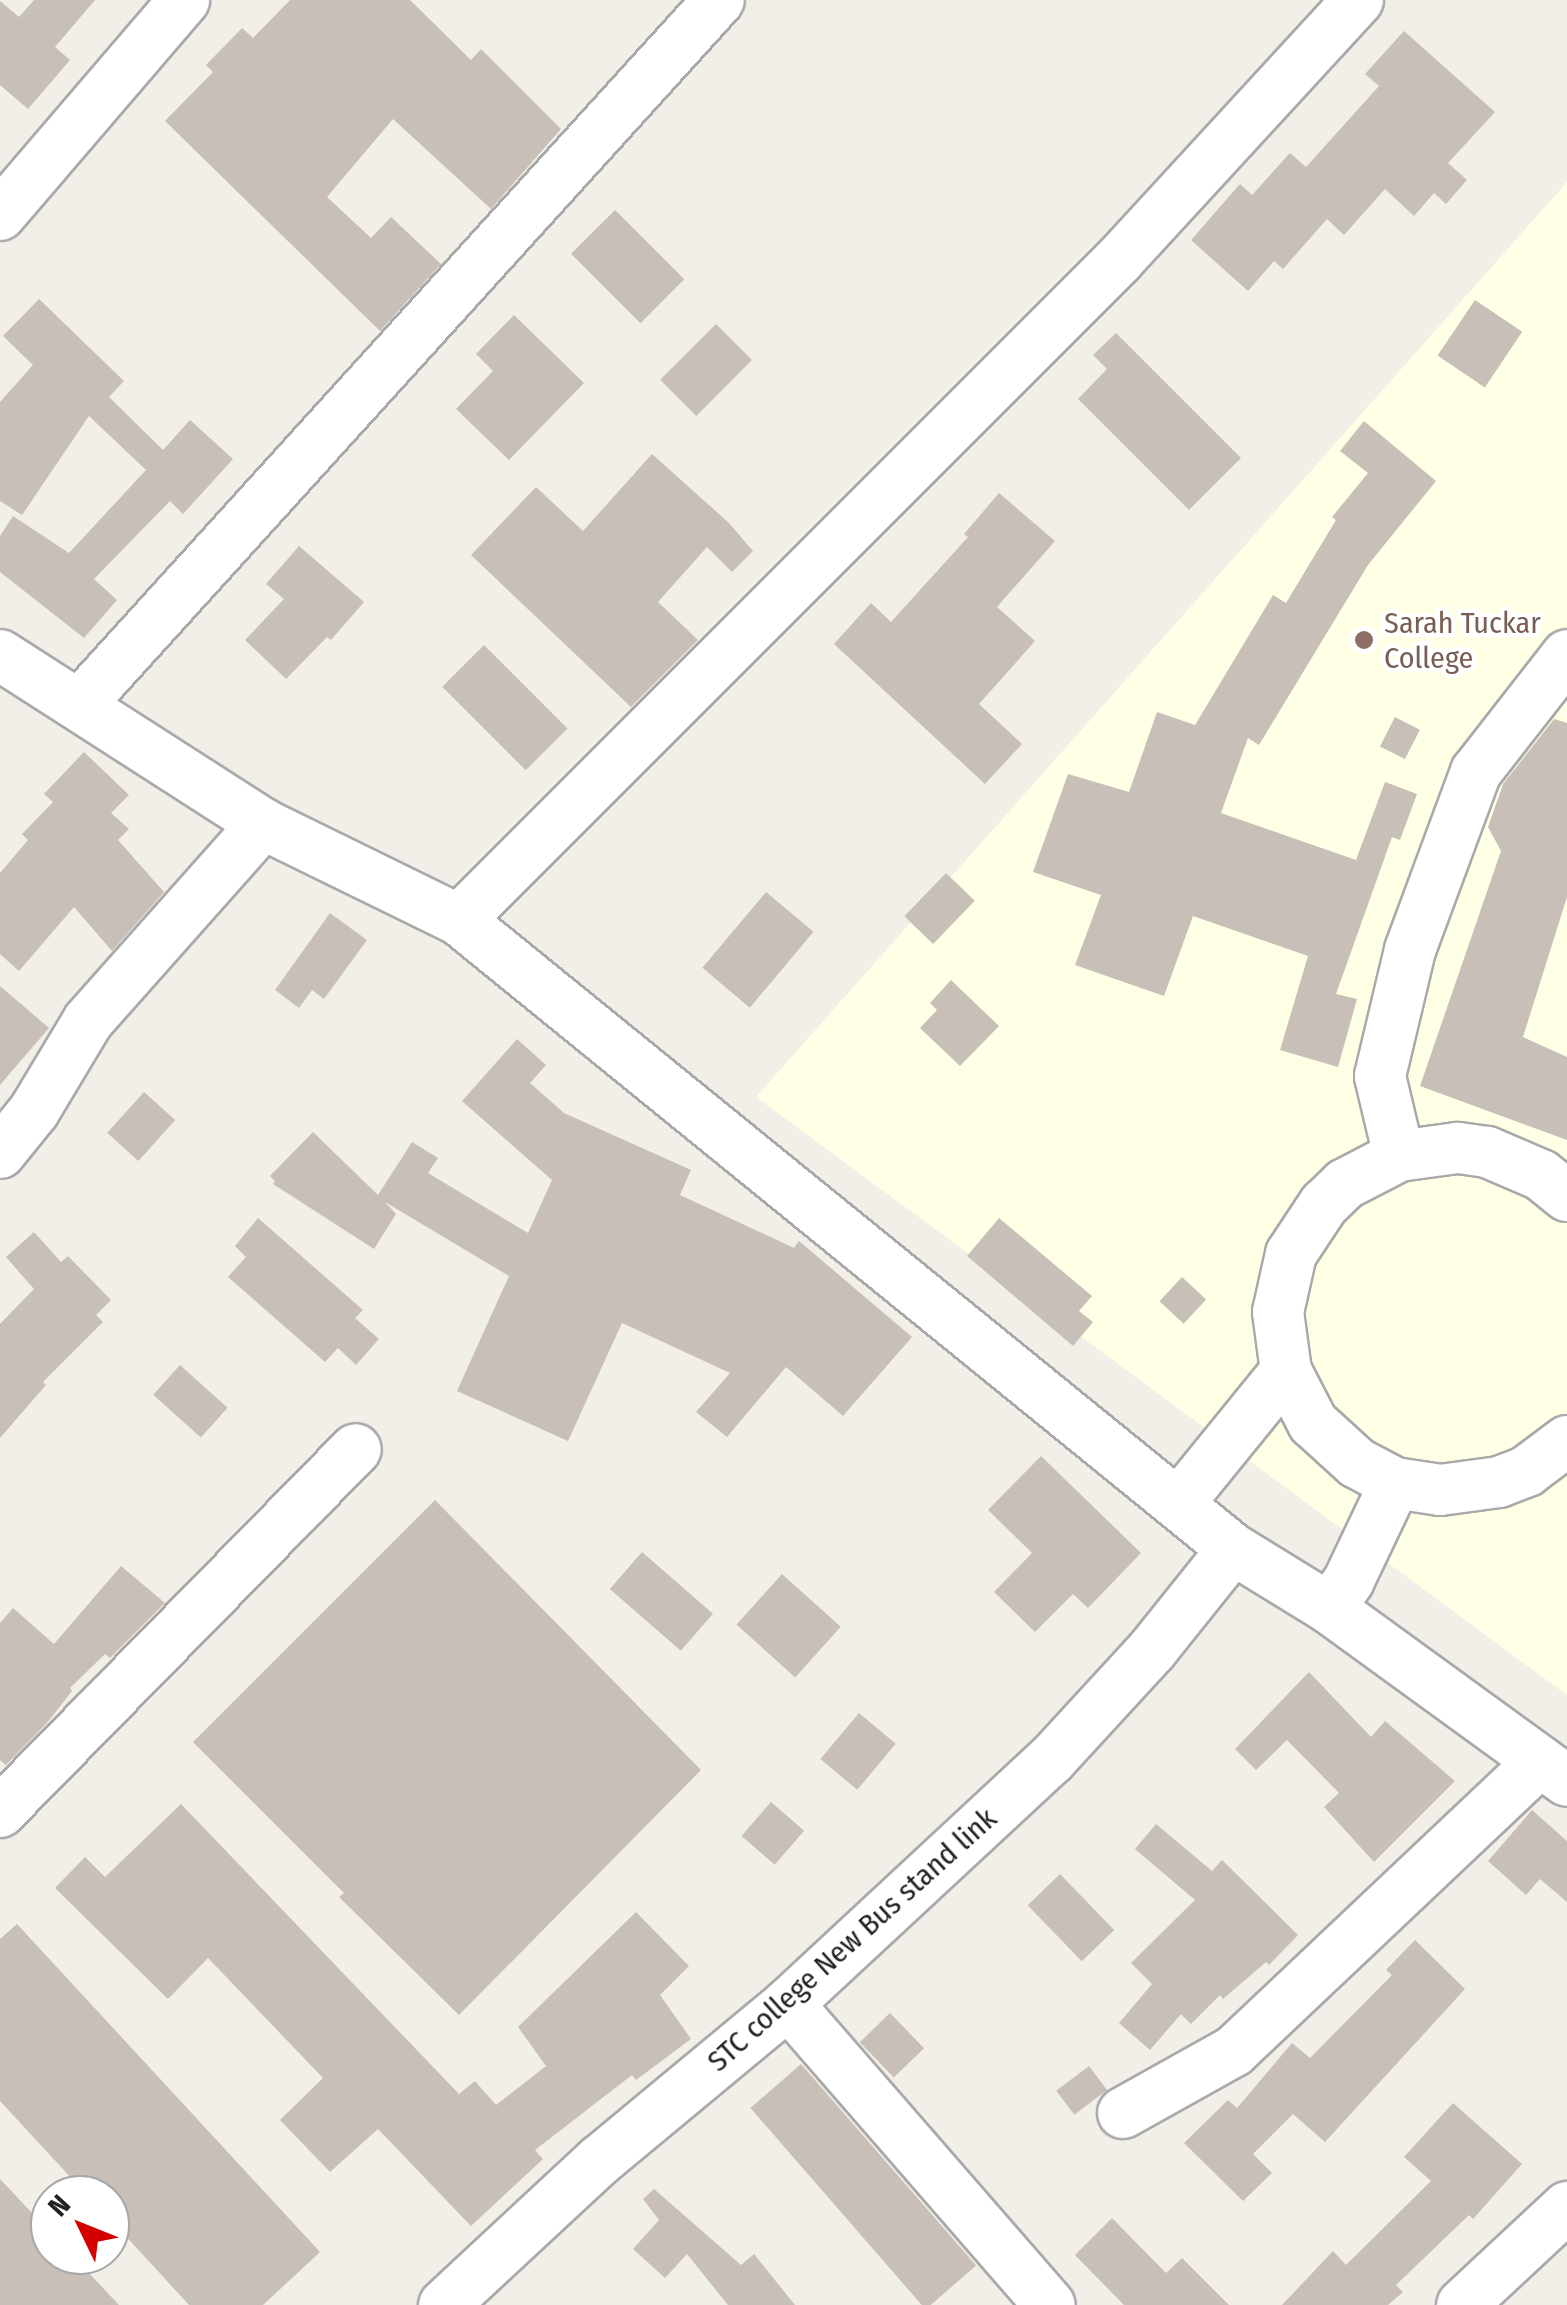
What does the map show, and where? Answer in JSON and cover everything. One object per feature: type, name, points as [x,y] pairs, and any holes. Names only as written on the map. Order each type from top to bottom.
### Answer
[{"type":"street","points":[[0,215],[184,0]]},
{"type":"street","points":[[81,703],[719,0]]},
{"type":"street","points":[[459,920],[1119,260],[1358,0]]},
{"type":"street","points":[[1398,1156],[1380,1076],[1410,950],[1476,772],[1567,655]]},
{"type":"street","points":[[0,656],[81,703],[263,824],[459,920],[1233,1549],[1329,1608],[1554,1772],[1234,2051],[1124,2112]]},
{"type":"street","points":[[0,1153],[34,1111],[88,1021],[263,824]]},
{"type":"street","points":[[1567,1196],[1528,1168],[1487,1152],[1442,1149],[1398,1156],[1371,1168],[1334,1194],[1305,1228],[1291,1254],[1278,1312],[1286,1371],[1313,1424],[1333,1445],[1394,1483],[1440,1490],[1499,1482],[1527,1471],[1567,1441]]},
{"type":"street","points":[[1178,1504],[1286,1371]]},
{"type":"street","points":[[0,1812],[356,1448]]},
{"type":"street","points":[[1329,1608],[1358,1562],[1394,1483]]},
{"type":"street","name":"STC college New Bus stand link","points":[[444,2305],[598,2161],[788,2004],[1052,1760],[1152,1650],[1233,1549]]},
{"type":"street","points":[[788,2004],[1050,2305]]},
{"type":"street","points":[[1462,2305],[1567,2207]]},
{"type":"shaded area","name":"Sarah Tuckar College","points":[[1567,182],[1567,1695],[756,1097]]},
{"type":"building","points":[[34,0],[95,0],[55,47],[70,60],[28,109],[0,85],[0,1],[19,17]]},
{"type":"building","points":[[290,0],[410,0],[471,60],[481,49],[561,129],[491,209],[393,119],[327,197],[371,238],[391,217],[441,264],[380,331],[165,121],[213,72],[206,65],[242,28],[253,38]]},
{"type":"building","points":[[1404,31],[1495,112],[1448,163],[1467,180],[1446,204],[1434,193],[1414,216],[1385,189],[1344,235],[1327,219],[1283,269],[1274,261],[1248,291],[1191,240],[1240,184],[1252,195],[1290,153],[1306,167],[1379,86],[1365,74]]},
{"type":"building","points":[[615,210],[684,279],[640,323],[571,254]]},
{"type":"building","points":[[39,299],[124,381],[109,397],[163,450],[190,420],[233,459],[183,514],[170,501],[94,579],[117,600],[84,638],[0,572],[0,536],[13,516],[69,553],[146,470],[89,416],[22,515],[0,501],[0,402],[33,365],[3,336]]},
{"type":"building","points":[[1475,300],[1522,332],[1485,387],[1438,356]]},
{"type":"building","points":[[514,315],[584,383],[509,460],[456,409],[493,371],[476,354]]},
{"type":"building","points":[[716,324],[752,360],[696,416],[660,380]]},
{"type":"building","points":[[1116,333],[1241,458],[1189,510],[1078,399],[1107,369],[1093,355]]},
{"type":"building","points":[[1364,421],[1436,481],[1368,565],[1259,745],[1248,738],[1221,813],[1356,860],[1385,782],[1417,794],[1400,840],[1392,837],[1336,994],[1357,999],[1338,1067],[1280,1050],[1308,956],[1193,916],[1164,996],[1075,965],[1101,895],[1033,872],[1068,774],[1129,792],[1157,712],[1195,725],[1273,595],[1286,603],[1336,520],[1332,517],[1368,473],[1340,451]]},
{"type":"building","points":[[652,454],[729,523],[753,551],[732,572],[707,547],[658,602],[698,640],[631,707],[471,555],[536,487],[583,531]]},
{"type":"building","points":[[999,493],[1055,541],[997,607],[1035,641],[979,704],[1022,744],[985,784],[834,644],[871,603],[891,622],[968,537],[964,534]]},
{"type":"building","points":[[299,546],[364,602],[331,640],[327,637],[286,679],[245,640],[284,599],[266,584]]},
{"type":"building","points":[[484,645],[567,728],[526,770],[442,687]]},
{"type":"building","points":[[1395,717],[1420,730],[1405,759],[1380,746]]},
{"type":"building","points":[[1554,719],[1567,723],[1567,897],[1523,1037],[1567,1057],[1567,1140],[1420,1086],[1501,851],[1488,827],[1503,784]]},
{"type":"building","points":[[84,752],[129,795],[111,813],[129,829],[118,840],[164,892],[112,951],[74,907],[19,971],[0,954],[0,873],[28,840],[22,834],[53,802],[44,794]]},
{"type":"building","points":[[946,873],[975,901],[933,944],[904,916]]},
{"type":"building","points":[[766,892],[813,932],[750,1008],[702,968]]},
{"type":"building","points":[[330,913],[367,940],[324,999],[312,990],[299,1008],[275,990]]},
{"type":"building","points":[[951,980],[999,1026],[960,1066],[920,1028],[937,1010],[930,1003]]},
{"type":"building","points":[[0,986],[49,1028],[0,1085]]},
{"type":"building","points":[[517,1039],[546,1065],[530,1083],[564,1113],[691,1170],[680,1195],[794,1248],[799,1241],[912,1337],[843,1416],[786,1367],[727,1437],[696,1412],[730,1373],[622,1323],[568,1441],[457,1391],[509,1276],[385,1202],[396,1214],[374,1249],[273,1184],[270,1176],[313,1132],[378,1195],[412,1142],[438,1158],[428,1173],[528,1233],[552,1180],[462,1101]]},
{"type":"building","points":[[144,1092],[175,1120],[138,1161],[107,1133]]},
{"type":"building","points":[[258,1218],[363,1310],[355,1318],[379,1339],[356,1365],[338,1348],[325,1362],[228,1277],[246,1257],[235,1246]]},
{"type":"building","points":[[999,1218],[1092,1296],[1079,1311],[1093,1322],[1073,1346],[967,1256]]},
{"type":"building","points":[[34,1232],[61,1262],[68,1256],[111,1300],[96,1315],[103,1322],[43,1382],[46,1385],[0,1438],[0,1324],[34,1289],[6,1257]]},
{"type":"building","points":[[1182,1277],[1206,1300],[1184,1324],[1159,1301]]},
{"type":"building","points":[[180,1365],[228,1408],[201,1438],[153,1395]]},
{"type":"building","points":[[1041,1456],[1141,1553],[1088,1608],[1073,1594],[1035,1632],[994,1592],[1032,1553],[988,1510]]},
{"type":"building","points":[[435,1500],[701,1770],[459,2015],[339,1897],[344,1893],[193,1742]]},
{"type":"building","points":[[642,1552],[713,1614],[681,1651],[610,1589]]},
{"type":"building","points":[[121,1566],[165,1603],[110,1658],[105,1654],[70,1688],[72,1691],[47,1723],[6,1765],[0,1760],[0,1623],[13,1608],[54,1644]]},
{"type":"building","points":[[782,1574],[841,1627],[795,1677],[736,1625]]},
{"type":"building","points":[[1309,1672],[1371,1737],[1385,1721],[1455,1781],[1374,1862],[1324,1807],[1339,1793],[1287,1740],[1256,1770],[1235,1749]]},
{"type":"building","points":[[859,1713],[896,1744],[857,1790],[820,1759]]},
{"type":"building","points":[[771,1802],[804,1831],[775,1865],[741,1836]]},
{"type":"building","points":[[181,1804],[459,2094],[475,2081],[496,2105],[546,2066],[518,2027],[636,1912],[689,1966],[660,1995],[691,2039],[636,2080],[632,2075],[535,2150],[543,2159],[471,2226],[378,2129],[330,2172],[280,2120],[323,2078],[208,1958],[168,1999],[55,1888],[85,1857],[105,1877]]},
{"type":"building","points":[[1532,1810],[1567,1841],[1567,1902],[1540,1879],[1526,1895],[1488,1861]]},
{"type":"building","points":[[1156,1824],[1212,1871],[1222,1860],[1298,1935],[1269,1965],[1266,1962],[1223,1999],[1220,1995],[1191,2024],[1181,2014],[1150,2050],[1119,2023],[1152,1984],[1131,1963],[1195,1900],[1135,1849]]},
{"type":"building","points":[[1060,1874],[1114,1930],[1082,1961],[1028,1905]]},
{"type":"building","points":[[17,1924],[320,2252],[263,2305],[189,2305],[130,2241],[130,2175],[68,2175],[0,2101],[0,1939]]},
{"type":"building","points":[[1415,1940],[1465,1989],[1325,2142],[1293,2114],[1253,2154],[1272,2173],[1243,2201],[1184,2143],[1228,2100],[1237,2108],[1292,2043],[1310,2058],[1392,1975],[1386,1970]]},
{"type":"building","points":[[890,2013],[924,2048],[894,2077],[860,2042]]},
{"type":"building","points":[[801,2064],[976,2266],[931,2305],[922,2305],[750,2108]]},
{"type":"building","points":[[1089,2066],[1107,2090],[1074,2115],[1056,2091]]},
{"type":"building","points":[[1453,2103],[1522,2164],[1473,2219],[1469,2215],[1396,2285],[1403,2292],[1388,2305],[1282,2305],[1333,2251],[1346,2265],[1431,2181],[1404,2157]]},
{"type":"building","points":[[0,2179],[30,2211],[30,2275],[91,2275],[119,2305],[0,2305]]},
{"type":"building","points":[[654,2189],[741,2265],[754,2254],[795,2305],[728,2305],[687,2254],[665,2278],[633,2249],[659,2220],[643,2199]]},
{"type":"building","points":[[1112,2218],[1166,2273],[1182,2258],[1229,2305],[1124,2305],[1075,2255]]},
{"type":"place","name":"Sarah Tuckar College","points":[[1364,640]]}]
